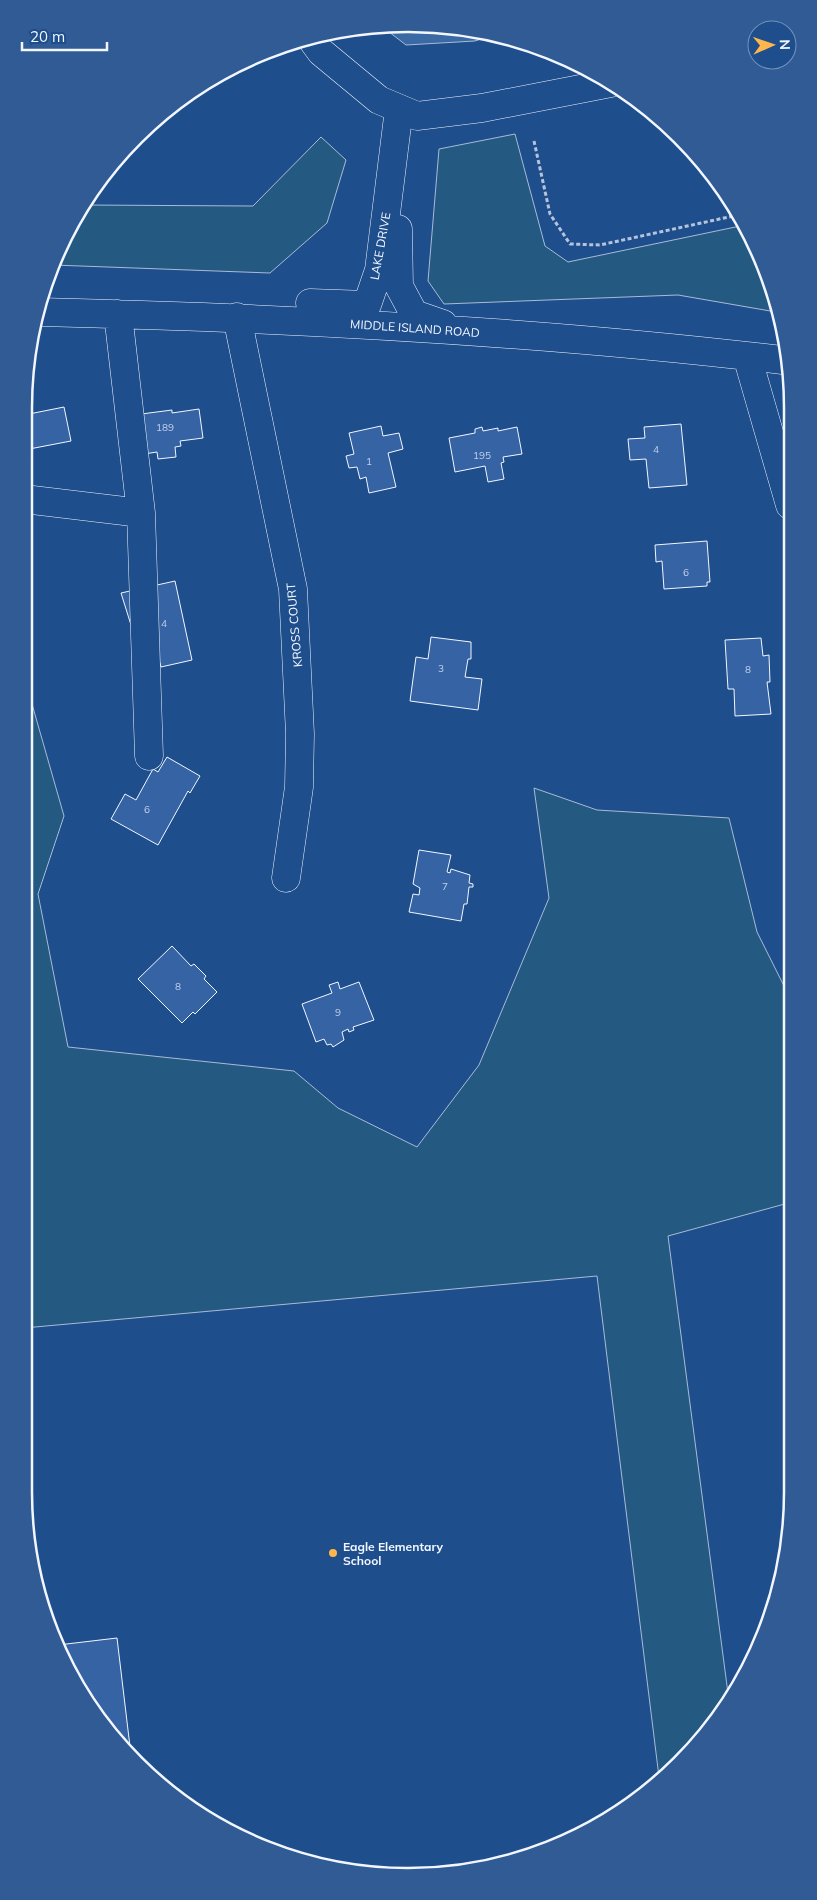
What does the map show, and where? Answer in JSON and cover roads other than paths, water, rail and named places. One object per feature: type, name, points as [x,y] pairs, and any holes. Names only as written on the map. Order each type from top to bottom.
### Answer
[{"type":"street","points":[[315,44],[321,52],[379,100],[408,112],[482,108],[599,85]]},
{"type":"street","name":"LAKE DRIVE","points":[[233,317],[288,303],[367,304],[378,270],[408,112]]},
{"type":"street","name":"LAKE DRIVE","points":[[408,112],[398,222],[399,286],[414,314],[464,331]]},
{"type":"street","name":"MIDDLE ISLAND ROAD","points":[[45,312],[233,317],[464,331],[610,342],[781,360]]},
{"type":"street","points":[[118,314],[141,513],[149,756]]},
{"type":"street","name":"KROSS COURT","points":[[233,317],[293,589],[298,663],[299,778],[286,878]]},
{"type":"street","points":[[747,356],[784,484]]},
{"type":"street","points":[[32,500],[141,513]]},
{"type":"place","name":"Eagle Elementary School","points":[[333,1553]]}]
